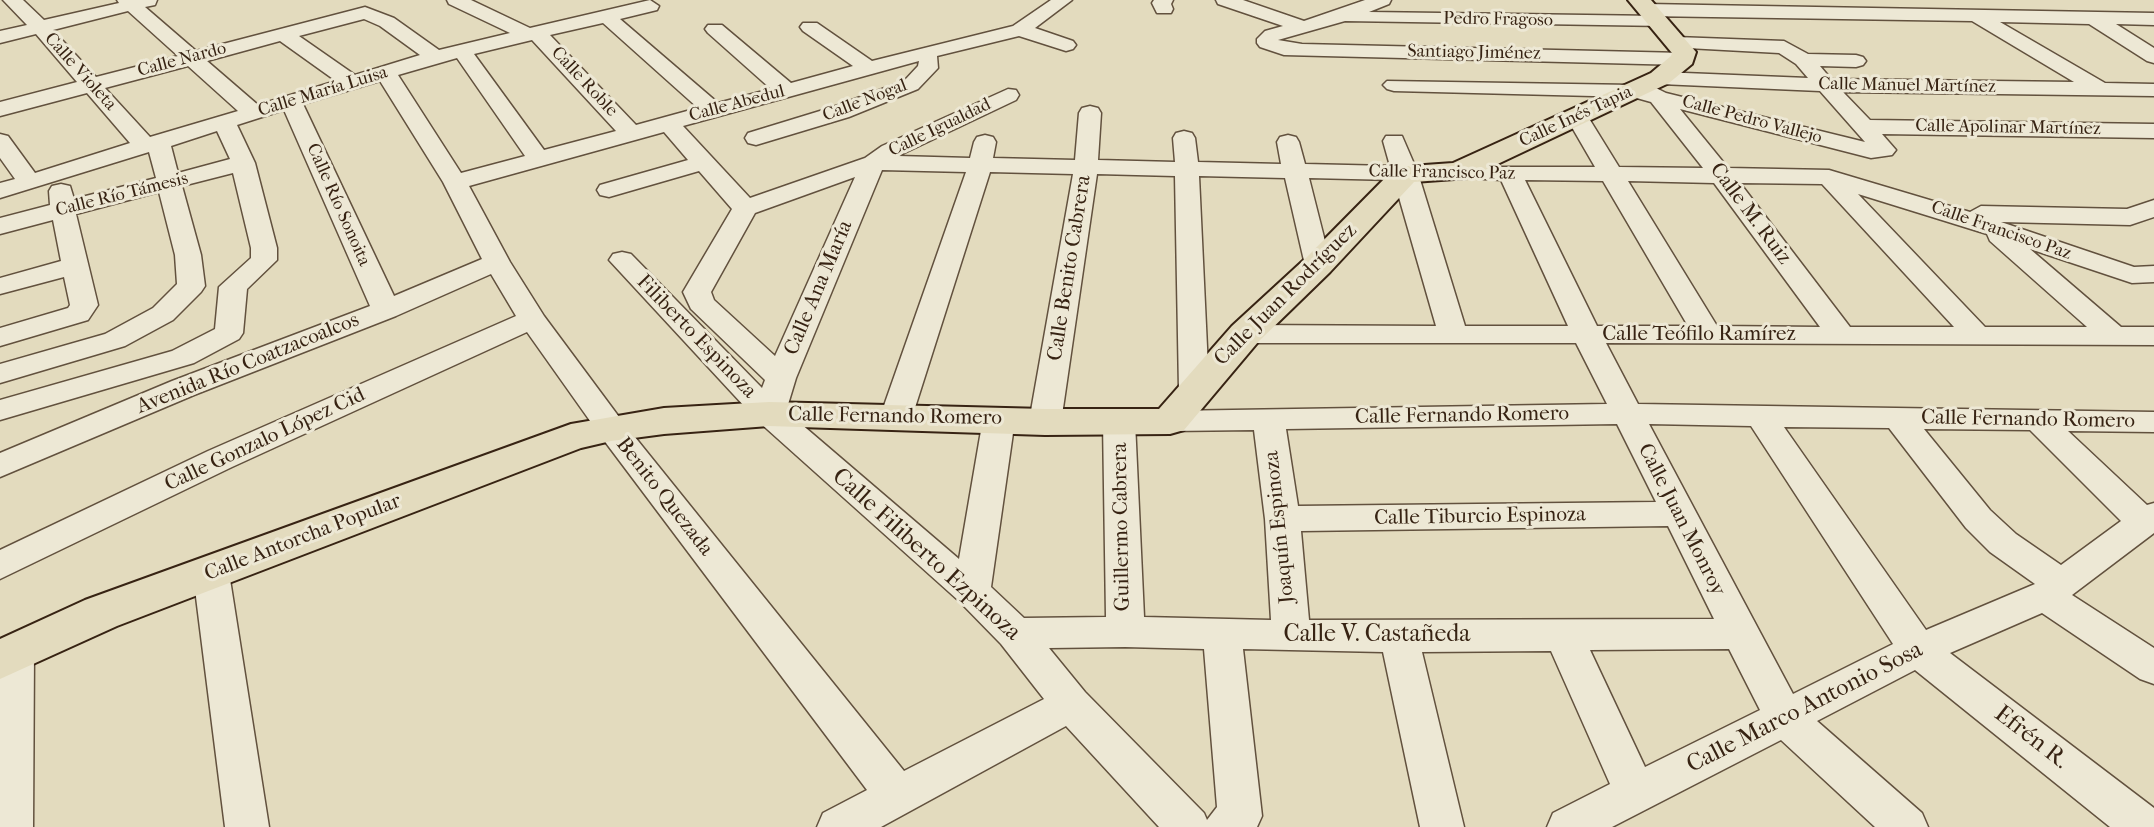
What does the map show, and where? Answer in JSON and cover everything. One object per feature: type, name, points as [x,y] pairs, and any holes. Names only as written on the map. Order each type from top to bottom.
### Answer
[{"type":"main road","points":[[1648,11],[1681,52]]},
{"type":"main road","name":"Calle Inés Tapia","points":[[1458,172],[1577,117],[1649,88],[1681,52]]},
{"type":"main road","name":"Calle Francisco Paz","points":[[1406,173],[1458,172]]},
{"type":"main road","name":"Calle Juan Rodríguez","points":[[1170,421],[1245,334],[1318,265],[1406,173]]},
{"type":"main road","name":"Calle Fernando Romero","points":[[611,428],[664,421],[769,415],[1045,422],[1170,421]]},
{"type":"main road","name":"Calle Antorcha Popular","points":[[7,656],[101,613],[571,437],[611,428]]},
{"type":"street","name":"Calle Violeta","points":[[12,0],[151,144]]},
{"type":"street","points":[[0,37],[129,3],[153,0]]},
{"type":"street","points":[[456,0],[531,33]]},
{"type":"street","points":[[1020,30],[1063,0]]},
{"type":"street","points":[[1225,0],[1301,26]]},
{"type":"street","points":[[1859,0],[1877,14]]},
{"type":"street","points":[[129,3],[254,113]]},
{"type":"street","name":"Calle María Luisa","points":[[0,191],[435,57],[650,6]]},
{"type":"street","name":"Pedro Fragoso","points":[[1267,43],[1267,39],[1272,35],[1358,6],[1975,16],[2097,12],[2154,19]]},
{"type":"street","points":[[2097,12],[2154,57]]},
{"type":"street","name":"Calle Nardo","points":[[0,109],[365,13],[387,22],[435,57]]},
{"type":"street","points":[[606,16],[714,111]]},
{"type":"street","points":[[1975,16],[1996,25],[2100,88]]},
{"type":"street","points":[[810,27],[870,69]]},
{"type":"street","points":[[715,29],[787,91]]},
{"type":"street","points":[[1020,30],[1066,45]]},
{"type":"street","name":"Calle Abedul","points":[[455,182],[925,53],[1020,30]]},
{"type":"street","name":"Calle Roble","points":[[531,33],[631,133]]},
{"type":"street","points":[[282,34],[352,82]]},
{"type":"street","name":"Santiago Jiménez","points":[[1267,43],[1284,49],[1302,50],[1681,52],[1784,47],[1803,60]]},
{"type":"street","points":[[462,51],[538,158]]},
{"type":"street","name":"Calle Nogal","points":[[756,138],[883,98],[911,85],[928,68],[929,61],[925,53]]},
{"type":"street","points":[[1803,60],[1856,61]]},
{"type":"street","points":[[1803,60],[1862,127]]},
{"type":"street","name":"Benito Quezada","points":[[386,73],[455,182],[497,262],[532,319],[611,428],[897,796]]},
{"type":"street","points":[[1394,85],[1649,88]]},
{"type":"street","name":"Calle Manuel Martínez","points":[[1649,88],[1823,85],[2154,90]]},
{"type":"street","name":"Calle Pedro Vallejo","points":[[1649,88],[1871,151],[1884,149],[1862,127]]},
{"type":"street","name":"Calle M. Ruiz","points":[[1649,88],[1721,175],[1841,335]]},
{"type":"street","points":[[2038,88],[2093,129]]},
{"type":"street","name":"Calle Igualdad","points":[[873,163],[890,151],[1008,95]]},
{"type":"street","name":"Calle Río Sonoita","points":[[291,101],[386,310]]},
{"type":"street","points":[[744,104],[780,131]]},
{"type":"street","name":"Calle Benito Cabrera","points":[[1045,422],[1086,166],[1090,113]]},
{"type":"street","points":[[1577,117],[1708,335]]},
{"type":"street","points":[[0,410],[183,357],[229,333],[233,288],[264,260],[264,248],[243,163],[224,122]]},
{"type":"street","points":[[668,123],[745,208],[697,292],[701,303],[782,377]]},
{"type":"street","name":"Calle Apolinar Martínez","points":[[1862,127],[2154,131]]},
{"type":"street","points":[[1184,138],[1194,390]]},
{"type":"street","points":[[0,141],[29,182]]},
{"type":"street","points":[[1394,141],[1406,173],[1453,334]]},
{"type":"street","points":[[1289,142],[1293,169],[1318,265]]},
{"type":"street","points":[[0,374],[115,340],[163,314],[191,286],[188,255],[169,183],[151,144]]},
{"type":"street","points":[[896,417],[983,154]]},
{"type":"street","name":"Calle Francisco Paz","points":[[745,208],[873,163],[983,154],[1086,166],[1406,173]]},
{"type":"street","points":[[1810,155],[1977,335]]},
{"type":"street","name":"Calle Río Támesis","points":[[0,226],[243,163]]},
{"type":"street","points":[[609,190],[702,163]]},
{"type":"street","name":"Calle Ana María","points":[[769,415],[782,377],[873,163]]},
{"type":"street","points":[[0,337],[78,314],[84,305],[62,210],[60,172]]},
{"type":"street","name":"Calle Francisco Paz","points":[[1458,172],[1829,177],[2143,274]]},
{"type":"street","name":"Calle Juan Monroy","points":[[1510,173],[1586,334],[1784,718],[1906,827]]},
{"type":"street","points":[[1952,214],[2130,217],[2154,208]]},
{"type":"street","points":[[1988,226],[2113,335]]},
{"type":"street","name":"Filiberto Espinoza","points":[[622,260],[670,307],[769,415]]},
{"type":"street","name":"Avenida Río Coatzacoalcos","points":[[0,466],[183,388],[386,310],[497,262]]},
{"type":"street","points":[[0,286],[75,266]]},
{"type":"street","points":[[2143,274],[2154,295]]},
{"type":"street","name":"Calle Gonzalo López Cid","points":[[0,566],[220,459],[532,319]]},
{"type":"street","name":"Calle Teófilo Ramírez","points":[[1245,334],[2154,336]]},
{"type":"street","name":"Calle Fernando Romero","points":[[1170,421],[1627,414],[2154,422]]},
{"type":"street","name":"Calle Filiberto Ezpinoza","points":[[769,415],[972,591],[1015,633],[1071,704],[1188,827]]},
{"type":"street","name":"Efrén R.","points":[[1760,415],[1919,650],[2144,827]]},
{"type":"street","points":[[1897,417],[1986,527],[2054,590],[2154,668]]},
{"type":"street","points":[[972,591],[999,419]]},
{"type":"street","name":"Joaquín Espinoza","points":[[1269,419],[1282,519],[1291,635]]},
{"type":"street","points":[[2037,419],[2149,518]]},
{"type":"street","name":"Guillermo Cabrera","points":[[1119,422],[1125,632]]},
{"type":"street","name":"Calle Tiburcio Espinoza","points":[[1282,519],[1678,514]]},
{"type":"street","name":"Calle Marco Antonio Sosa","points":[[1569,827],[1919,650],[2054,590],[2149,518]]},
{"type":"street","points":[[211,573],[247,827]]},
{"type":"street","name":"Calle V. Castañeda","points":[[1015,633],[1399,636],[1739,634]]},
{"type":"street","points":[[1222,634],[1240,816],[1226,827]]},
{"type":"street","points":[[1563,635],[1636,793]]},
{"type":"street","points":[[1399,636],[1442,827]]},
{"type":"street","points":[[7,656],[10,827]]},
{"type":"street","points":[[839,827],[1071,704]]}]
